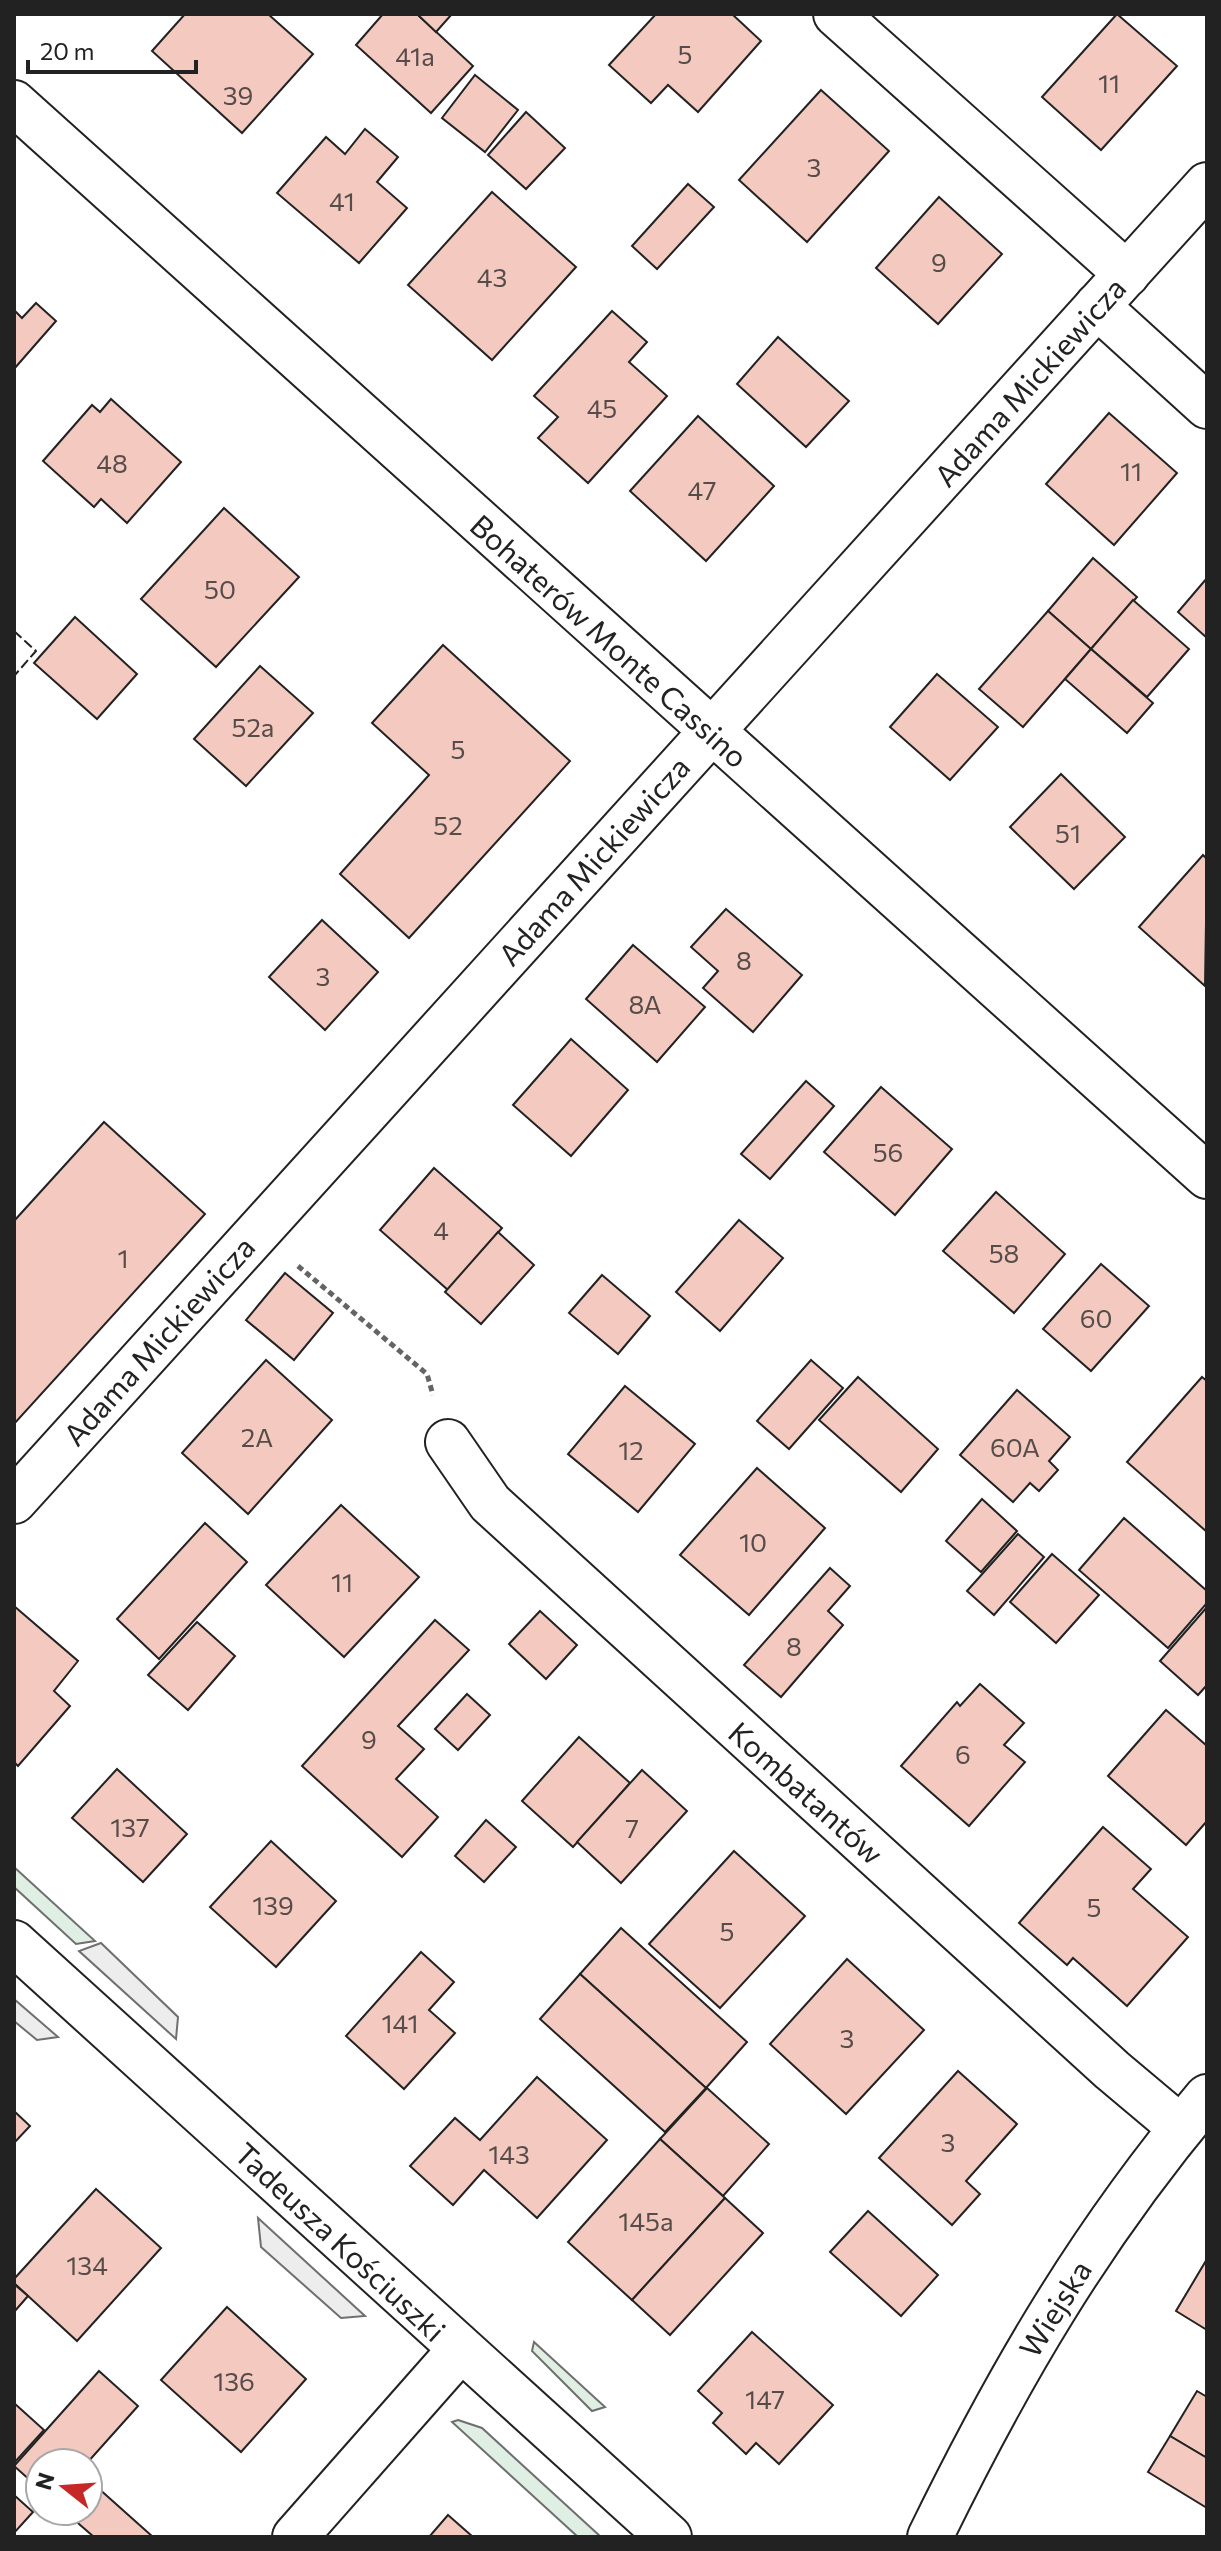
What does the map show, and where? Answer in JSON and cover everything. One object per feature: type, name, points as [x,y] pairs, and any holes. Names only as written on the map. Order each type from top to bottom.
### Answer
[{"type":"street","points":[[836,14],[1127,274]]},
{"type":"street","name":"Bohaterów Monte Cassino","points":[[14,103],[1207,1176]]},
{"type":"street","name":"Adama Mickiewicza","points":[[14,1501],[1207,185]]},
{"type":"street","points":[[1097,306],[1207,406]]},
{"type":"street","name":"Kombatantów","points":[[448,1442],[490,1503],[1100,2059],[1194,2113]]},
{"type":"street","name":"Tadeusza Kościuszki","points":[[14,1943],[669,2537]]},
{"type":"street","name":"Wiejska","points":[[930,2537],[988,2419],[1040,2326],[1103,2229],[1194,2113]]},
{"type":"street","points":[[295,2537],[460,2350]]},
{"type":"path","points":[[257,1231],[427,1374],[448,1442]]},
{"type":"green space","points":[[14,1867],[95,1941],[76,1944],[14,1887]]},
{"type":"green space","points":[[534,2342],[605,2407],[592,2411],[532,2351]]},
{"type":"green space","points":[[458,2420],[482,2428],[601,2537],[578,2537],[452,2422]]},
{"type":"shaded area","points":[[101,1943],[178,2017],[176,2039],[79,1951]]},
{"type":"shaded area","points":[[14,1999],[58,2037],[37,2040],[14,2021]]},
{"type":"shaded area","points":[[258,2218],[365,2316],[341,2318],[261,2247]]},
{"type":"building","points":[[185,14],[268,14],[313,54],[242,133],[152,51]]},
{"type":"building","points":[[383,14],[417,14],[473,66],[431,113],[356,45]]},
{"type":"building","points":[[417,14],[452,14],[436,32]]},
{"type":"building","points":[[656,14],[732,14],[761,41],[698,112],[668,85],[651,103],[609,65]]},
{"type":"building","points":[[1117,14],[1177,66],[1101,150],[1042,97]]},
{"type":"building","points":[[475,75],[518,110],[485,152],[442,118]]},
{"type":"building","points":[[821,90],[889,151],[807,242],[739,180]]},
{"type":"building","points":[[526,112],[565,148],[526,189],[488,155]]},
{"type":"building","points":[[365,129],[398,157],[377,182],[407,208],[359,263],[277,193],[326,137],[345,154]]},
{"type":"building","points":[[688,184],[714,207],[657,269],[632,246]]},
{"type":"building","points":[[492,192],[576,267],[492,360],[408,285]]},
{"type":"building","points":[[939,197],[1002,254],[938,324],[876,268]]},
{"type":"building","points":[[36,303],[56,321],[14,369],[14,310],[22,318]]},
{"type":"building","points":[[612,311],[647,342],[629,362],[667,396],[588,483],[538,438],[558,417],[534,396]]},
{"type":"building","points":[[778,337],[849,401],[806,447],[737,384]]},
{"type":"building","points":[[111,399],[181,462],[127,523],[101,499],[94,507],[43,461],[92,405],[100,412]]},
{"type":"building","points":[[1109,413],[1177,473],[1114,545],[1046,484]]},
{"type":"building","points":[[698,416],[774,486],[706,561],[630,491]]},
{"type":"building","points":[[224,508],[299,577],[216,667],[141,599]]},
{"type":"building","points":[[1093,558],[1137,597],[1091,649],[1048,611]]},
{"type":"building","points":[[1207,578],[1207,638],[1178,612]]},
{"type":"building","points":[[1133,600],[1189,649],[1147,697],[1091,649]]},
{"type":"building","points":[[1048,611],[1091,649],[1023,727],[979,689]]},
{"type":"building","points":[[75,617],[137,674],[97,719],[34,663]]},
{"type":"building","points":[[443,645],[570,761],[409,938],[340,874],[429,775],[372,723]]},
{"type":"building","points":[[1091,649],[1153,703],[1127,733],[1065,679]]},
{"type":"building","points":[[260,666],[313,713],[246,786],[194,739]]},
{"type":"building","points":[[937,674],[998,727],[950,780],[890,727]]},
{"type":"building","points":[[1061,774],[1125,837],[1074,889],[1010,827]]},
{"type":"building","points":[[1203,855],[1207,859],[1205,986],[1139,927]]},
{"type":"building","points":[[726,909],[802,975],[753,1032],[703,988],[718,971],[691,947]]},
{"type":"building","points":[[322,920],[378,972],[325,1030],[269,977]]},
{"type":"building","points":[[633,945],[705,1007],[657,1062],[586,999]]},
{"type":"building","points":[[571,1039],[628,1090],[571,1156],[513,1105]]},
{"type":"building","points":[[806,1081],[834,1106],[770,1179],[741,1154]]},
{"type":"building","points":[[881,1087],[952,1149],[895,1215],[824,1152]]},
{"type":"building","points":[[104,1122],[205,1214],[14,1424],[14,1221]]},
{"type":"building","points":[[434,1168],[502,1228],[448,1290],[380,1230]]},
{"type":"building","points":[[996,1192],[1065,1254],[1014,1313],[943,1251]]},
{"type":"building","points":[[739,1220],[783,1258],[720,1331],[676,1292]]},
{"type":"building","points":[[498,1232],[534,1265],[481,1324],[445,1292]]},
{"type":"building","points":[[1101,1264],[1149,1306],[1091,1371],[1043,1329]]},
{"type":"building","points":[[285,1273],[333,1313],[294,1360],[246,1320]]},
{"type":"building","points":[[602,1275],[650,1316],[618,1354],[569,1313]]},
{"type":"building","points":[[266,1360],[332,1420],[248,1514],[182,1453]]},
{"type":"building","points":[[811,1360],[843,1388],[789,1449],[757,1421]]},
{"type":"building","points":[[858,1377],[938,1449],[901,1492],[819,1420]]},
{"type":"building","points":[[1202,1377],[1207,1381],[1207,1532],[1127,1462]]},
{"type":"building","points":[[625,1386],[695,1444],[638,1512],[568,1454]]},
{"type":"building","points":[[1017,1390],[1070,1437],[1049,1461],[1058,1470],[1039,1491],[1030,1483],[1013,1502],[960,1455]]},
{"type":"building","points":[[757,1468],[825,1528],[749,1615],[680,1555]]},
{"type":"building","points":[[982,1499],[1017,1531],[981,1572],[946,1541]]},
{"type":"building","points":[[341,1505],[419,1577],[344,1657],[266,1585]]},
{"type":"building","points":[[1124,1518],[1207,1591],[1207,1603],[1168,1648],[1079,1570]]},
{"type":"building","points":[[205,1523],[247,1562],[159,1659],[117,1619]]},
{"type":"building","points":[[1018,1534],[1044,1557],[994,1615],[967,1591]]},
{"type":"building","points":[[1052,1554],[1099,1595],[1056,1643],[1010,1602]]},
{"type":"building","points":[[830,1568],[850,1586],[828,1611],[843,1625],[781,1697],[744,1665]]},
{"type":"building","points":[[14,1606],[78,1661],[54,1691],[70,1706],[18,1766],[14,1762]]},
{"type":"building","points":[[1207,1607],[1207,1685],[1198,1695],[1160,1661]]},
{"type":"building","points":[[540,1611],[577,1645],[546,1679],[509,1644]]},
{"type":"building","points":[[435,1620],[469,1650],[398,1726],[424,1749],[396,1779],[438,1817],[402,1857],[302,1766]]},
{"type":"building","points":[[197,1622],[235,1656],[188,1710],[148,1675]]},
{"type":"building","points":[[980,1684],[1024,1723],[1004,1745],[1025,1762],[969,1826],[901,1766],[957,1702],[960,1706]]},
{"type":"building","points":[[467,1694],[490,1715],[458,1750],[435,1729]]},
{"type":"building","points":[[1166,1710],[1207,1746],[1207,1821],[1186,1845],[1108,1776]]},
{"type":"building","points":[[579,1737],[630,1783],[573,1847],[522,1801]]},
{"type":"building","points":[[117,1769],[187,1834],[143,1882],[72,1818]]},
{"type":"building","points":[[642,1770],[687,1811],[621,1883],[577,1842]]},
{"type":"building","points":[[486,1820],[516,1847],[484,1882],[455,1856]]},
{"type":"building","points":[[1103,1827],[1151,1869],[1133,1889],[1188,1937],[1127,2006],[1073,1958],[1067,1965],[1019,1923]]},
{"type":"building","points":[[271,1841],[336,1901],[276,1967],[210,1907]]},
{"type":"building","points":[[734,1851],[805,1916],[720,2008],[649,1944]]},
{"type":"building","points":[[621,1928],[747,2042],[706,2088],[580,1974]]},
{"type":"building","points":[[421,1952],[454,1982],[429,2010],[455,2033],[404,2089],[346,2036]]},
{"type":"building","points":[[847,1959],[924,2030],[846,2114],[770,2044]]},
{"type":"building","points":[[580,1974],[706,2088],[665,2132],[540,2019]]},
{"type":"building","points":[[958,2071],[1017,2124],[966,2181],[980,2194],[952,2225],[879,2158]]},
{"type":"building","points":[[537,2077],[607,2140],[537,2218],[484,2170],[453,2205],[410,2166],[455,2118],[480,2140]]},
{"type":"building","points":[[707,2088],[769,2144],[723,2196],[660,2139]]},
{"type":"building","points":[[14,2111],[30,2126],[14,2143]]},
{"type":"building","points":[[660,2139],[725,2198],[632,2300],[568,2242]]},
{"type":"building","points":[[96,2189],[161,2248],[77,2341],[14,2283],[14,2279]]},
{"type":"building","points":[[725,2198],[763,2233],[670,2335],[632,2300]]},
{"type":"building","points":[[868,2211],[938,2275],[901,2316],[830,2252]]},
{"type":"building","points":[[1207,2259],[1207,2330],[1176,2311]]},
{"type":"building","points":[[14,2284],[28,2296],[14,2312]]},
{"type":"building","points":[[227,2307],[306,2379],[241,2452],[161,2380]]},
{"type":"building","points":[[752,2332],[833,2405],[779,2464],[756,2443],[746,2454],[713,2423],[722,2413],[698,2391]]},
{"type":"building","points":[[99,2371],[138,2406],[101,2447],[31,2447]]},
{"type":"building","points":[[1197,2391],[1207,2397],[1207,2458],[1170,2436]]},
{"type":"building","points":[[14,2403],[44,2430],[29,2447],[24,2447],[24,2452],[14,2463]]},
{"type":"building","points":[[1170,2436],[1207,2458],[1207,2508],[1148,2472]]},
{"type":"building","points":[[24,2455],[24,2475],[14,2466]]},
{"type":"building","points":[[104,2493],[153,2537],[94,2537],[82,2527],[104,2527]]},
{"type":"building","points":[[14,2495],[24,2504],[24,2522],[14,2533]]},
{"type":"building","points":[[448,2515],[473,2537],[429,2537]]},
{"type":"fence","points":[[14,631],[36,651],[14,676]]}]
